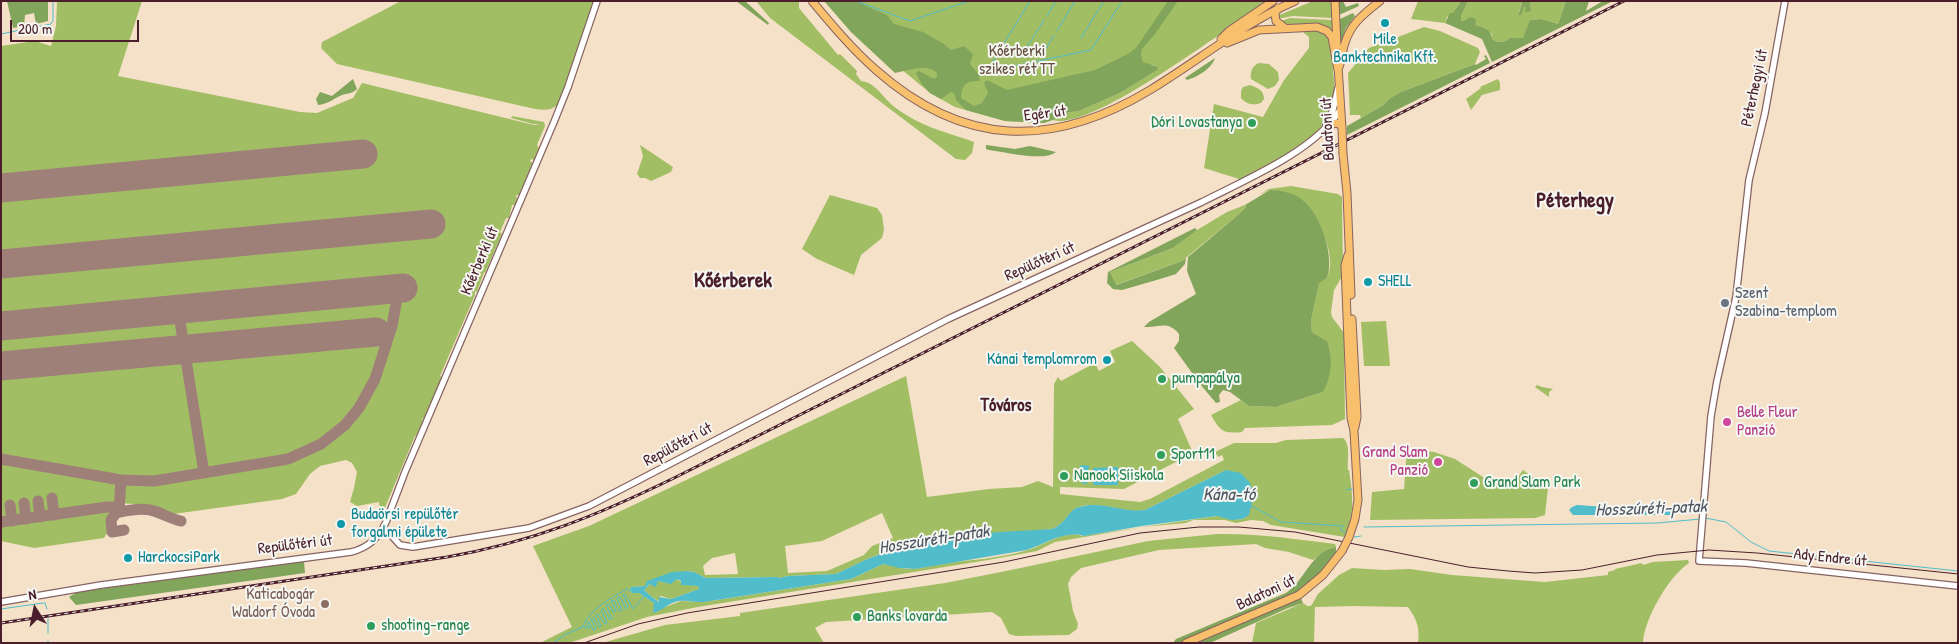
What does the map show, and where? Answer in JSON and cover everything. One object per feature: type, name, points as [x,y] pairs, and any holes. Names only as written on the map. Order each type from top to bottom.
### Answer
[{"type":"main road","name":"Egér út","points":[[812,1],[858,53],[903,92],[947,116],[968,124],[994,130],[1022,132],[1070,126],[1094,118],[1126,103],[1150,90],[1247,26],[1278,8],[1295,1]]},
{"type":"main road","points":[[1211,49],[1229,31],[1273,1]]},
{"type":"main road","name":"Balatoni út","points":[[1186,643],[1283,603],[1299,594],[1323,575],[1342,551],[1349,537],[1357,507],[1354,431],[1351,421],[1345,272],[1348,256],[1346,194],[1335,1]]},
{"type":"main road","points":[[1338,70],[1350,29],[1360,16],[1384,1]]},
{"type":"main road","points":[[1278,8],[1275,14],[1276,21],[1285,28]]},
{"type":"main road","points":[[1211,49],[1254,32],[1312,26],[1327,31],[1334,43],[1338,70]]},
{"type":"main road","points":[[1330,125],[1336,123],[1341,127]]},
{"type":"street","name":"Kőérberki út","points":[[382,530],[557,116],[597,1]]},
{"type":"street","name":"Péterhegyi út","points":[[1699,561],[1702,508],[1716,381],[1736,297],[1749,180],[1765,113],[1785,1]]},
{"type":"street","name":"Repülőtéri út","points":[[1323,131],[1333,110],[1339,82]]},
{"type":"street","name":"Repülőtéri út","points":[[1,602],[101,585],[351,552],[372,543],[382,530],[390,534],[400,545],[413,547],[522,530],[589,506],[948,319],[1228,189],[1303,147],[1330,125],[1340,110]]},
{"type":"street","name":"Ady Endre út","points":[[1699,561],[1746,563],[1958,586]]},
{"type":"green space","points":[[7,1],[48,1],[48,21],[36,24],[34,13],[25,15],[24,26],[13,28]]},
{"type":"green space","points":[[57,1],[142,1],[118,76],[300,112],[317,113],[353,98],[362,83],[534,125],[540,124],[511,118],[512,116],[544,122],[545,126],[537,145],[539,148],[534,160],[531,159],[530,161],[533,163],[519,195],[516,195],[517,199],[515,205],[512,205],[509,218],[506,218],[500,232],[502,234],[477,292],[475,291],[475,295],[440,376],[442,377],[424,419],[422,418],[423,421],[384,510],[380,510],[379,502],[357,506],[350,502],[357,472],[352,463],[346,460],[320,466],[310,474],[296,494],[282,499],[166,515],[142,505],[117,504],[109,519],[110,528],[104,538],[34,548],[1,541],[1,46],[35,41],[51,46],[56,26]]},
{"type":"green space","points":[[401,1],[597,1],[580,56],[568,86],[557,105],[544,110],[337,64],[321,48],[322,42]]},
{"type":"green space","points":[[736,1],[745,1],[769,23],[768,25]]},
{"type":"green space","points":[[756,1],[799,1],[799,8],[838,55],[840,54],[857,71],[856,74],[861,81],[872,85],[893,106],[915,120],[974,142],[972,153],[965,160],[956,159],[770,18]]},
{"type":"green space","points":[[824,1],[860,1],[866,6],[887,15],[894,24],[923,32],[951,50],[964,46],[973,54],[970,64],[979,75],[980,81],[966,84],[961,98],[974,106],[982,103],[988,93],[984,83],[987,80],[1007,90],[1095,70],[1128,54],[1136,48],[1168,1],[1178,1],[1142,49],[1143,62],[1158,67],[1157,70],[1120,93],[1079,111],[1065,113],[1044,123],[1005,121],[966,110],[956,100],[954,93],[951,92],[941,99],[930,93],[921,83],[916,73],[919,71],[934,79],[937,77],[937,73],[928,68],[923,68],[895,73],[851,32]]},
{"type":"green space","name":"Kőérberki szikes rét TT","points":[[833,1],[1268,1],[1161,74],[1128,94],[1097,110],[1072,119],[1053,120],[1065,113],[1079,111],[1120,93],[1156,70],[1154,65],[1134,70],[1044,123],[1005,121],[955,107],[930,93],[889,59]]},
{"type":"green space","points":[[1313,1],[1332,1],[1332,18],[1293,16],[1277,19],[1277,16]]},
{"type":"green space","points":[[1338,1],[1343,1],[1346,7],[1358,3],[1359,6],[1339,15]]},
{"type":"green space","points":[[1418,1],[1461,1],[1453,13],[1447,17],[1445,23],[1411,19]]},
{"type":"green space","points":[[1461,1],[1468,1],[1461,16],[1461,21],[1470,17],[1476,19],[1475,25],[1489,31],[1492,39],[1497,42],[1506,41],[1509,38],[1523,38],[1530,20],[1542,19],[1558,24],[1566,1],[1589,1],[1586,11],[1603,1],[1613,1],[1492,62],[1482,39],[1445,23],[1450,13],[1453,13]]},
{"type":"green space","points":[[1468,1],[1521,1],[1522,4],[1518,14],[1524,7],[1531,11],[1530,1],[1566,1],[1558,24],[1542,19],[1531,20],[1523,38],[1509,38],[1506,41],[1497,42],[1492,39],[1492,34],[1485,28],[1461,21],[1461,16]]},
{"type":"green space","points":[[1521,1],[1530,1],[1531,11],[1525,12],[1526,7],[1524,7],[1521,15],[1518,15],[1522,4]]},
{"type":"green space","points":[[1353,13],[1355,16],[1346,28],[1340,44],[1340,19]]},
{"type":"green space","points":[[1290,18],[1332,20],[1333,30],[1325,26],[1310,24],[1289,25],[1278,22]]},
{"type":"green space","points":[[1424,27],[1440,31],[1478,48],[1480,52],[1475,64],[1401,92],[1361,118],[1360,115],[1350,115],[1348,73],[1369,48]]},
{"type":"green space","points":[[1305,29],[1326,33],[1331,42],[1335,96],[1324,125],[1314,140],[1241,182],[1239,179],[1204,168],[1214,104],[1263,117],[1284,80],[1309,48],[1309,37],[1304,33]]},
{"type":"green space","points":[[1486,55],[1490,63],[1347,135],[1347,126],[1382,106],[1390,98],[1401,92],[1476,65],[1486,59],[1484,56]]},
{"type":"green space","points":[[1215,58],[1208,69],[1196,77],[1187,80],[1185,78]]},
{"type":"green space","points":[[1259,63],[1269,64],[1278,72],[1279,80],[1275,86],[1268,89],[1251,79],[1252,70]]},
{"type":"green space","points":[[353,79],[357,89],[355,91],[318,105],[316,99],[320,92],[332,96]]},
{"type":"green space","points":[[1498,79],[1500,90],[1482,95],[1471,110],[1466,99],[1480,87]]},
{"type":"green space","points":[[1250,85],[1262,91],[1264,99],[1261,103],[1250,104],[1241,98],[1243,87]]},
{"type":"green space","points":[[640,145],[673,167],[671,172],[651,181],[640,178],[637,174],[643,156]]},
{"type":"green space","points":[[986,145],[1015,149],[1030,146],[1056,152],[1043,156],[1024,156],[989,150],[986,149]]},
{"type":"green space","points":[[1291,186],[1338,194],[1342,197],[1343,275],[1334,290],[1331,312],[1332,317],[1344,333],[1345,419],[1332,425],[1245,428],[1242,432],[1226,432],[1217,425],[1211,415],[1241,400],[1249,406],[1276,407],[1323,392],[1327,341],[1312,332],[1311,321],[1319,282],[1327,278],[1330,267],[1325,237],[1317,219],[1303,200],[1270,190],[1259,195],[1269,189]]},
{"type":"green space","points":[[1270,190],[1287,192],[1303,200],[1310,207],[1325,237],[1328,248],[1329,269],[1327,278],[1319,283],[1311,321],[1312,332],[1327,341],[1331,361],[1330,373],[1323,392],[1276,407],[1249,406],[1230,392],[1223,390],[1219,395],[1220,402],[1216,403],[1174,348],[1179,341],[1179,334],[1167,326],[1144,327],[1149,322],[1196,294],[1187,271],[1188,257],[1239,214],[1246,207],[1245,205]]},
{"type":"green space","points":[[830,195],[877,208],[882,215],[884,230],[882,238],[861,255],[854,275],[817,259],[802,249]]},
{"type":"green space","points":[[1245,205],[1246,207],[1239,214],[1182,261],[1115,285],[1110,272],[1173,248],[1192,233],[1227,212]]},
{"type":"green space","points":[[1195,228],[1197,230],[1173,248],[1110,272],[1116,285],[1186,258],[1185,264],[1176,274],[1122,290],[1113,289],[1107,283],[1108,272]]},
{"type":"green space","points":[[1386,321],[1390,366],[1364,366],[1361,322]]},
{"type":"green space","points":[[1132,341],[1160,367],[1194,409],[1178,419],[1193,453],[1124,489],[1060,487],[1060,494],[1140,502],[1150,499],[1224,460],[1222,455],[1218,457],[1215,452],[1234,443],[1276,443],[1286,440],[1343,438],[1348,448],[1348,470],[1352,496],[1352,511],[1345,537],[1271,525],[1263,521],[1251,520],[1236,523],[1225,520],[1193,520],[1186,523],[1143,527],[1055,542],[1037,551],[988,560],[698,607],[647,617],[569,643],[540,643],[572,627],[533,546],[589,526],[906,376],[927,497],[1022,487],[1038,481],[1053,487],[1054,384],[1058,377],[1061,381],[1095,363],[1099,371],[1115,362],[1110,351]],"holes":[[[1224,471],[1254,495],[1249,513],[1243,519],[1217,516],[1082,536],[1076,534],[1062,536],[1034,548],[1007,555],[914,569],[883,564],[851,579],[704,602],[681,601],[665,607],[654,603],[639,593],[632,593],[630,589],[631,587],[645,586],[687,571],[706,578],[779,578],[836,574],[909,542],[1052,529],[1061,524],[1073,511],[1087,505],[1137,511],[1145,510]],[[882,513],[893,538],[872,546],[864,555],[827,571],[788,573],[785,546],[822,541]],[[735,553],[738,574],[705,575],[703,566],[712,558]]]},
{"type":"green space","points":[[1537,385],[1553,389],[1549,392],[1549,397],[1535,387]]},
{"type":"green space","name":"Grand Slam Park","points":[[1407,449],[1434,452],[1455,459],[1486,479],[1515,481],[1523,470],[1548,488],[1545,515],[1535,518],[1370,520],[1372,492],[1404,489]]},
{"type":"green space","points":[[1217,534],[1247,534],[1276,537],[1335,544],[1336,547],[1331,548],[1313,560],[1256,544],[1159,550],[1081,568],[1071,577],[1068,584],[1073,611],[1078,624],[1077,629],[1069,635],[1016,636],[1009,634],[1001,618],[992,612],[826,622],[815,628],[824,643],[602,643],[665,625],[740,616],[740,613],[945,583],[1148,541]]},
{"type":"green space","points":[[1336,547],[1336,560],[1299,594],[1303,603],[1210,643],[1173,643],[1176,639],[1286,593],[1293,588],[1320,554]]},
{"type":"green space","points":[[1688,560],[1689,563],[1681,569],[1659,599],[1644,633],[1643,643],[1418,643],[1419,633],[1417,624],[1408,607],[1354,606],[1315,607],[1314,643],[1252,643],[1256,623],[1303,603],[1311,606],[1318,594],[1339,575],[1352,568],[1410,569],[1452,575],[1545,582],[1608,575],[1608,572],[1615,569],[1642,563],[1643,565],[1653,562]]},
{"type":"green space","points":[[304,561],[305,573],[76,605],[69,597],[77,592]]},
{"type":"green space","points":[[677,579],[684,584],[698,586],[699,589],[671,599],[661,596],[659,597],[660,602],[644,590],[650,584],[655,585],[658,581],[667,583]]},
{"type":"water","points":[[1082,465],[1090,466],[1088,474],[1090,480],[1086,484],[1082,483],[1080,479],[1079,467]]},
{"type":"water","points":[[1118,467],[1118,485],[1093,485],[1093,468]]},
{"type":"water","name":"Kána-tó","points":[[1226,470],[1241,473],[1250,483],[1254,495],[1249,515],[1243,519],[1231,520],[1217,516],[1084,536],[1062,536],[1027,550],[915,569],[883,564],[851,579],[704,602],[679,601],[653,613],[654,603],[639,593],[632,593],[630,589],[631,587],[645,586],[647,581],[672,572],[694,572],[706,578],[779,578],[836,574],[865,560],[914,541],[950,535],[1052,529],[1061,524],[1072,511],[1087,505],[1145,510]],"holes":[[[677,579],[681,581],[681,585],[698,586],[699,589],[671,599],[659,597],[659,602],[644,590],[650,584],[656,587],[658,581],[671,584]]]},
{"type":"water","points":[[1577,505],[1637,509],[1678,508],[1681,511],[1675,515],[1573,515],[1569,510]]},
{"type":"waterway","points":[[1,34],[51,24],[53,20],[53,1]]},
{"type":"waterway","points":[[856,1],[910,21],[969,1]]},
{"type":"waterway","points":[[992,63],[1030,1]]},
{"type":"waterway","points":[[1047,16],[1056,1]]},
{"type":"waterway","points":[[1057,31],[1075,1]]},
{"type":"waterway","points":[[1081,38],[1104,1]]},
{"type":"waterway","points":[[985,72],[1091,50],[1122,1]]},
{"type":"waterway","points":[[1021,57],[1044,20]]},
{"type":"waterway","points":[[1041,57],[1054,35]]},
{"type":"waterway","points":[[1346,490],[1352,489]]},
{"type":"waterway","name":"Hosszúréti-patak","points":[[1250,505],[1281,522],[1343,526]]},
{"type":"waterway","name":"Hosszúréti-patak","points":[[1705,518],[1726,522],[1751,542],[1769,551],[1958,571]]},
{"type":"waterway","name":"Hosszúréti-patak","points":[[1364,527],[1657,523],[1701,519]]},
{"type":"waterway","points":[[1342,527],[1341,530],[1346,533]]},
{"type":"waterway","points":[[1354,537],[1361,536]]},
{"type":"waterway","name":"Hosszúréti-patak","points":[[553,643],[566,634],[583,627],[590,615],[608,600],[627,589],[631,592]]},
{"type":"waterway","name":"Hosszúréti-patak","points":[[584,627],[589,628],[587,623],[589,622],[593,630],[596,629],[591,619],[593,617],[599,627],[601,626],[596,615],[598,614],[605,624],[607,623],[601,610],[604,609],[609,619],[612,618],[606,605],[609,604],[613,612],[616,611],[611,601],[614,600],[619,611],[622,610],[617,598],[620,597],[626,609],[628,607],[623,595],[625,594],[633,609],[645,595]]},
{"type":"waterway","points":[[1,609],[43,603],[45,603],[47,609]]},
{"type":"waterway","points":[[48,619],[48,633]]},
{"type":"taxiway","points":[[121,480],[154,481],[288,459],[321,444],[345,425],[359,408],[375,379],[392,326],[396,304],[394,289]]},
{"type":"taxiway","points":[[178,309],[204,473]]},
{"type":"taxiway","points":[[1,459],[121,480],[119,512]]},
{"type":"taxiway","points":[[52,498],[54,515]]},
{"type":"taxiway","points":[[38,501],[40,517]]},
{"type":"taxiway","points":[[24,503],[26,519]]},
{"type":"taxiway","points":[[10,505],[12,521]]},
{"type":"taxiway","points":[[1,522],[118,507]]},
{"type":"taxiway","points":[[124,530],[112,532],[111,520],[116,513],[142,509],[157,512],[181,521]]},
{"type":"runway","points":[[1,188],[363,154]]},
{"type":"runway","points":[[1,264],[431,224]]},
{"type":"runway","points":[[1,326],[403,288]]},
{"type":"runway","points":[[1,366],[376,332]]},
{"type":"tram line","points":[[584,643],[638,624],[687,613],[1004,562],[1140,533],[1199,527],[1239,527],[1295,532],[1468,567],[1535,573],[1582,570],[1657,555],[1709,550],[1757,553],[1958,574]]},
{"type":"railway","points":[[1,623],[447,557],[507,544],[590,516],[674,478],[1624,1]]},
{"type":"place","name":"Mile Banktechnika Kft.","points":[[1385,23]]},
{"type":"place","name":"Dóri Lovastanya","points":[[1252,123]]},
{"type":"place","name":"SHELL","points":[[1368,282]]},
{"type":"place","name":"Szent Szabina-templom","points":[[1725,303]]},
{"type":"place","name":"Kánai templomrom","points":[[1107,360]]},
{"type":"place","name":"pumpapálya","points":[[1162,379]]},
{"type":"place","name":"Belle Fleur Panzió","points":[[1727,422]]},
{"type":"place","name":"Sport11","points":[[1161,455]]},
{"type":"place","name":"Grand Slam Panzió","points":[[1438,462]]},
{"type":"place","name":"Nanook Síiskola","points":[[1064,476]]},
{"type":"place","name":"Grand Slam Park","points":[[1474,483]]},
{"type":"place","name":"Budaörsi repülőtér forgalmi épülete","points":[[341,524]]},
{"type":"place","name":"HarckocsiPark","points":[[128,558]]},
{"type":"place","name":"Katicabogár Waldorf Óvoda","points":[[325,604]]},
{"type":"place","name":"Banks lovarda","points":[[857,617]]},
{"type":"place","name":"shooting-range","points":[[371,626]]},
{"type":"district","name":"Péterhegy","points":[[1575,201]]},
{"type":"district","name":"Kőérberek","points":[[733,281]]},
{"type":"district","name":"Tóváros","points":[[1006,406]]}]
